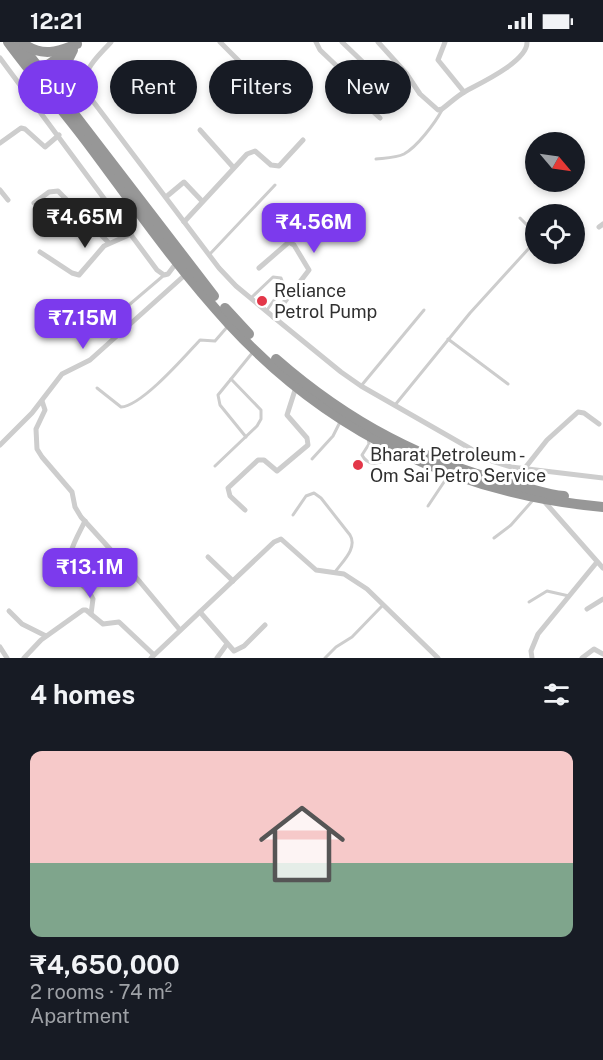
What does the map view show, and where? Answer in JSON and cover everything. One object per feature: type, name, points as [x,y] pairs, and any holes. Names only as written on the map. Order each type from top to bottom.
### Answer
[{"type":"highway","points":[[8,42],[24,60]]},
{"type":"highway","points":[[20,42],[30,60]]},
{"type":"highway","points":[[20,42],[30,48],[45,52],[61,51],[78,43]]},
{"type":"highway","points":[[58,60],[78,43]]},
{"type":"highway","points":[[68,60],[78,43]]},
{"type":"highway","points":[[67,114],[186,274],[230,325],[296,387],[341,421],[404,455],[449,474],[539,499],[603,507]]},
{"type":"highway","points":[[76,114],[212,293],[260,345],[319,394],[381,435],[461,470],[558,496],[603,500]]},
{"type":"street","points":[[111,42],[87,70],[84,80],[86,92],[209,255],[225,275],[250,298],[361,386],[492,461],[511,467],[603,478]]},
{"type":"street","points":[[220,42],[238,60]]},
{"type":"street","points":[[308,42],[316,44],[341,70],[343,84],[380,118]]},
{"type":"street","points":[[342,42],[361,60]]},
{"type":"street","points":[[378,42],[403,68],[420,94],[434,108],[442,109],[464,92],[494,76],[521,56],[527,48],[527,42]]},
{"type":"street","points":[[445,42],[438,60],[464,92]]},
{"type":"street","points":[[0,58],[157,270],[164,275],[168,274],[177,262]]},
{"type":"street","points":[[0,143],[21,128],[45,147],[59,135]]},
{"type":"street","points":[[200,130],[233,168]]},
{"type":"street","points":[[184,222],[247,154],[255,151],[271,165],[279,166],[303,140]]},
{"type":"street","points":[[166,197],[184,182],[202,201]]},
{"type":"street","points":[[0,190],[8,200]]},
{"type":"street","points":[[34,203],[49,192],[58,191],[109,243]]},
{"type":"street","points":[[40,252],[72,273],[79,275],[100,250],[109,243],[131,234]]},
{"type":"street","points":[[259,268],[289,242],[294,245],[309,270],[273,317]]},
{"type":"street","points":[[0,445],[42,400],[62,374],[90,360],[186,274]]},
{"type":"street","points":[[245,510],[230,496],[228,488],[258,460],[264,460],[277,471],[308,445],[307,438],[287,415],[296,387]]},
{"type":"street","points":[[42,400],[44,414],[35,434],[39,453],[72,492],[75,507],[85,521],[180,630]]},
{"type":"street","points":[[525,468],[547,440],[578,412],[584,413],[599,424]]},
{"type":"street","points":[[539,499],[603,568]]},
{"type":"street","points":[[85,521],[70,555],[70,567],[74,577],[92,595],[91,614]]},
{"type":"street","points":[[24,658],[46,636],[83,610],[103,624],[119,621],[152,656],[278,539],[285,542],[316,570],[345,574],[364,587],[438,658]]},
{"type":"street","points":[[208,557],[233,581]]},
{"type":"street","points":[[532,658],[531,651],[538,634],[597,562]]},
{"type":"street","points":[[587,609],[603,600]]},
{"type":"street","points":[[9,611],[22,624],[46,636]]},
{"type":"street","points":[[200,612],[234,651],[240,650],[265,625]]},
{"type":"street","points":[[217,658],[227,644]]},
{"type":"street","points":[[0,647],[7,658]]},
{"type":"street","points":[[582,658],[594,649],[603,654]]},
{"type":"lane","points":[[376,159],[407,152],[434,123],[442,109]]},
{"type":"lane","points":[[209,255],[275,185]]},
{"type":"lane","points":[[395,405],[448,339],[531,246],[534,232],[520,218]]},
{"type":"lane","points":[[116,316],[164,275]]},
{"type":"lane","points":[[250,298],[273,277],[281,278],[283,291],[266,311]]},
{"type":"lane","points":[[361,386],[424,310]]},
{"type":"lane","points":[[97,388],[121,407],[130,406],[150,391],[200,340],[215,341],[230,325]]},
{"type":"lane","points":[[448,339],[508,384]]},
{"type":"lane","points":[[246,437],[218,399],[220,392],[255,350]]},
{"type":"lane","points":[[215,466],[260,422],[262,414],[231,379]]},
{"type":"lane","points":[[312,459],[333,436],[341,421]]},
{"type":"lane","points":[[368,437],[369,444],[362,455],[364,460],[372,464],[404,455]]},
{"type":"lane","points":[[428,506],[449,474]]},
{"type":"lane","points":[[293,515],[306,496],[314,493],[321,498],[350,535],[353,540],[352,547],[335,572]]},
{"type":"lane","points":[[494,538],[539,499]]},
{"type":"lane","points":[[529,602],[547,591],[570,596]]},
{"type":"lane","points":[[325,658],[352,638],[382,606]]},
{"type":"place","name":"Reliance Petrol Pump","points":[[262,301]]},
{"type":"place","name":"Bharat Petroleum - Om Sai Petro Service","points":[[358,465]]}]
